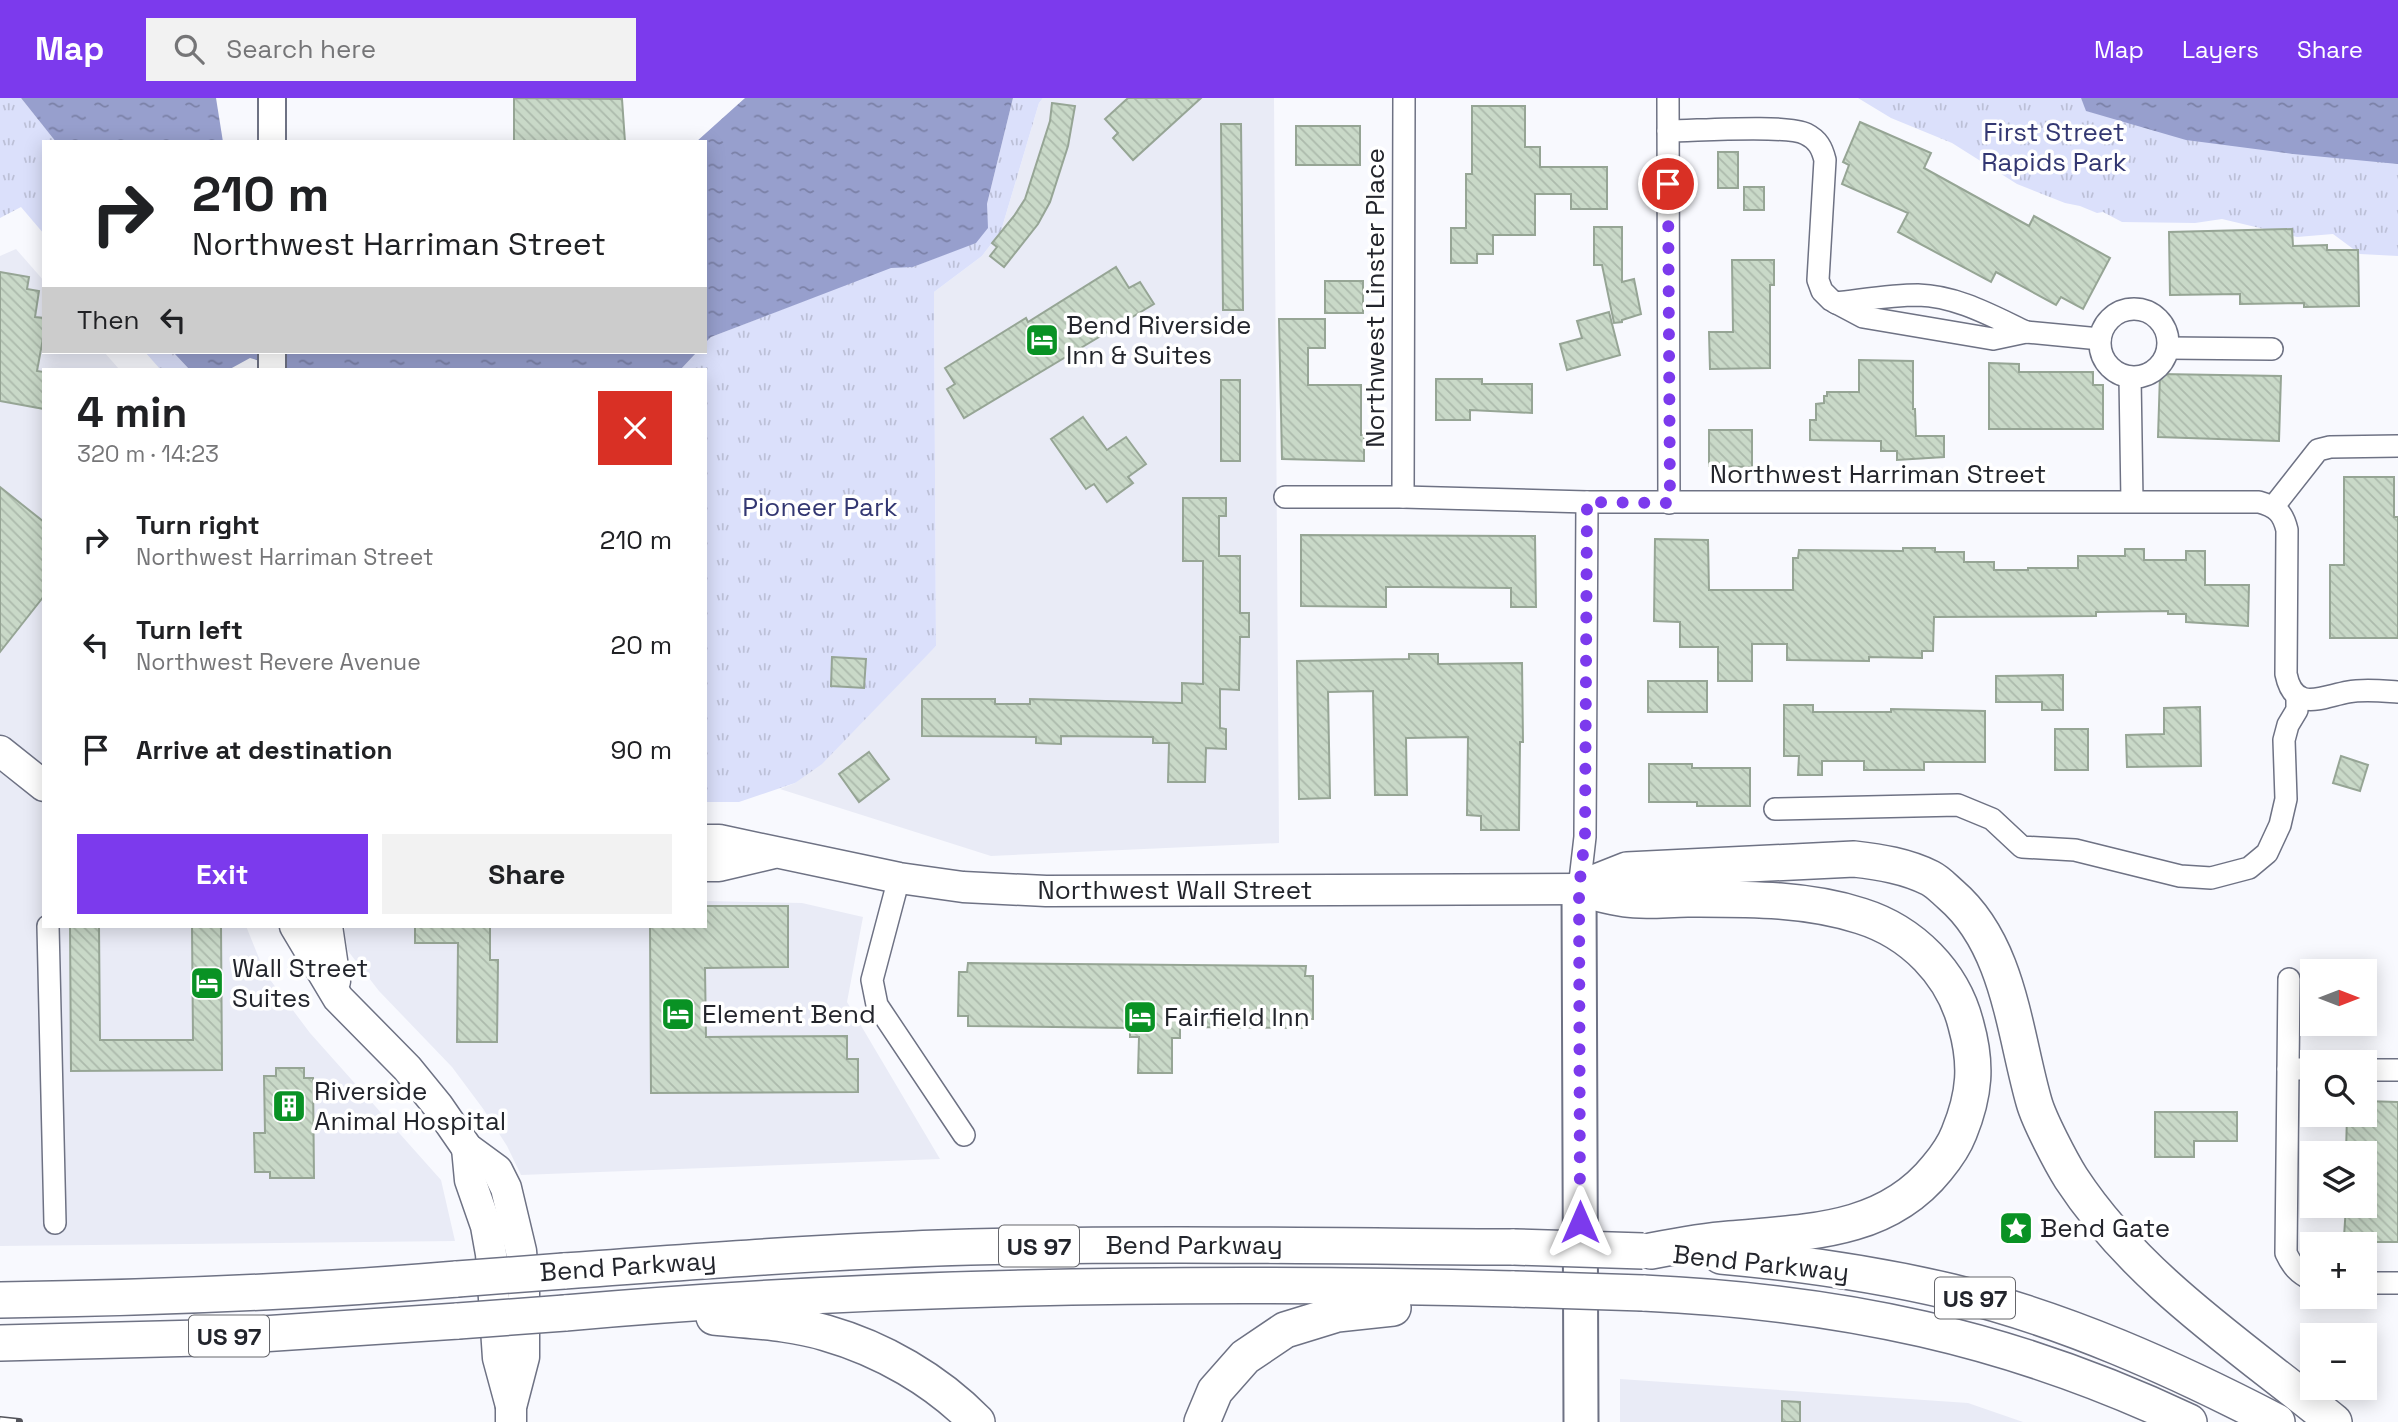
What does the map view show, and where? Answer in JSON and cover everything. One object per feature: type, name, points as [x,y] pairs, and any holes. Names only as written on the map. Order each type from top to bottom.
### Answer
[{"type":"highway","points":[[1579,889],[1627,870],[1854,859],[1888,863],[1932,879],[1965,907],[1990,944],[2008,997],[2035,1106],[2071,1177],[2128,1251],[2206,1320],[2334,1422]]},
{"type":"highway","points":[[1579,889],[1627,900],[1762,899],[1808,904],[1863,916],[1908,938],[1940,969],[1961,1005],[1971,1043],[1974,1084],[1966,1116],[1953,1148],[1928,1179],[1896,1204],[1858,1222],[1831,1229],[1710,1241],[1647,1251]]},
{"type":"highway","name":"Bend Parkway","points":[[0,1300],[258,1293],[790,1255],[983,1247],[1214,1245],[1514,1247],[1647,1251],[1771,1261],[1831,1269],[1972,1297],[2067,1328],[2143,1357],[2277,1422]]},
{"type":"highway","name":"Bend Parkway","points":[[0,1343],[200,1338],[784,1296],[936,1290],[1204,1286],[1643,1293],[1738,1299],[1805,1307],[1860,1315],[1939,1332],[2059,1367],[2189,1422]]},
{"type":"highway","points":[[1202,1422],[1215,1391],[1245,1357],[1285,1330],[1337,1314],[1438,1304],[1509,1289]]},
{"type":"highway","points":[[631,1307],[786,1325],[824,1332],[867,1346],[916,1373],[963,1408],[977,1422]]},
{"type":"main road","points":[[0,751],[42,784]]},
{"type":"main road","name":"Northwest Wall Street","points":[[707,840],[816,859],[899,878],[963,887],[1046,891],[1579,889]]},
{"type":"main road","name":"Northwest Wall Street","points":[[707,866],[719,866],[774,852]]},
{"type":"main road","points":[[1579,889],[1581,1422]]},
{"type":"main road","points":[[296,928],[338,998],[407,1068],[467,1148],[497,1170],[506,1188],[521,1251],[524,1286],[524,1357],[511,1414]]},
{"type":"main road","points":[[327,928],[338,998]]},
{"type":"main road","points":[[467,1148],[470,1180],[486,1226],[491,1254],[498,1358],[511,1414]]},
{"type":"street","points":[[272,98],[272,140]]},
{"type":"street","name":"Northwest Linster Place","points":[[1403,497],[1404,98]]},
{"type":"street","points":[[1668,98],[1670,503]]},
{"type":"street","points":[[1668,131],[1794,130],[1814,138],[1822,148],[1825,160],[1818,280],[1822,291],[1836,303],[1863,317],[1993,339],[2026,332],[2100,339]]},
{"type":"street","points":[[1836,303],[1918,295],[1947,299],[1977,309],[2026,332]]},
{"type":"street","points":[[2139,309],[2151,313],[2161,322],[2167,334],[2168,348],[2164,360],[2155,370],[2143,376],[2130,377],[2117,373],[2107,364],[2101,352],[2100,339],[2104,326],[2113,316],[2125,310],[2139,309]]},
{"type":"street","points":[[2168,348],[2272,349]]},
{"type":"street","points":[[2130,377],[2132,501]]},
{"type":"street","points":[[1775,809],[1958,804],[1992,819],[2022,847],[2075,850],[2180,877],[2211,878],[2249,868],[2267,853],[2280,825],[2286,799],[2284,740],[2288,725],[2297,710],[2286,674],[2287,530],[2284,516],[2274,506],[2318,450],[2330,447],[2398,446]]},
{"type":"street","name":"Northwest Harriman Street","points":[[1285,498],[1403,497],[1670,503],[2259,502],[2274,506]]},
{"type":"street","points":[[1579,889],[1585,836],[1587,502]]},
{"type":"street","points":[[2293,692],[2320,699],[2349,692],[2398,692]]},
{"type":"street","points":[[899,878],[872,980],[877,1005],[964,1135]]},
{"type":"street","points":[[48,928],[55,1223]]},
{"type":"street","points":[[2289,979],[2286,1252],[2292,1265],[2300,1272]]},
{"type":"street","points":[[2288,1069],[2300,1069]]},
{"type":"street","points":[[2377,1070],[2398,1070]]},
{"type":"street","points":[[2377,1283],[2398,1283]]},
{"type":"shaded area","points":[[1043,98],[1274,98],[1279,843],[991,856],[780,789],[795,783],[936,646],[934,292],[982,256],[1001,231],[1039,103]]},
{"type":"shaded area","points":[[16,249],[42,279],[42,354],[106,354],[118,368],[42,368],[42,928],[247,928],[265,973],[310,1033],[441,1180],[455,1241],[0,1246],[0,256]]},
{"type":"shaded area","points":[[707,901],[802,903],[863,917],[847,1002],[940,1159],[521,1175],[507,1146],[484,1110],[452,1067],[379,991],[348,951],[345,928],[707,928]]},
{"type":"shaded area","points":[[1620,1379],[1968,1403],[2023,1422],[1620,1422]]},
{"type":"green space","points":[[0,98],[21,98],[54,140],[42,140],[42,232],[21,207],[0,218]]},
{"type":"green space","name":"Pioneer Park","points":[[1013,98],[1043,98],[1039,103],[1001,231],[982,256],[934,292],[936,646],[822,764],[795,783],[739,802],[707,802],[707,368],[682,368],[695,354],[707,354],[707,341],[711,337],[891,267],[913,267],[976,242],[987,228],[987,204]]},
{"type":"green space","name":"First Street Rapids Park","points":[[1858,98],[2081,98],[2087,111],[2126,121],[2398,136],[2398,256],[2360,254],[2333,234],[2297,237],[2222,219],[2195,223],[2122,222],[2103,212],[2097,213],[2065,203],[2017,184],[1952,143],[1891,118]]},
{"type":"green space","points":[[147,354],[175,354],[188,368],[159,368]]},
{"type":"water","points":[[21,98],[216,98],[223,140],[54,140]]},
{"type":"water","points":[[745,98],[1013,98],[987,204],[988,228],[976,243],[913,267],[891,268],[711,337],[707,341],[707,140],[698,140]]},
{"type":"water","points":[[2081,98],[2398,98],[2398,164],[2186,140],[2086,111]]},
{"type":"water","points":[[175,354],[695,354],[682,368],[283,368],[250,358],[232,368],[188,368]]},
{"type":"building","points":[[514,98],[622,99],[625,140],[514,140]]},
{"type":"building","points":[[1128,98],[1201,98],[1133,160],[1113,138],[1118,133],[1105,119]]},
{"type":"building","points":[[1052,103],[1075,106],[1068,146],[1050,202],[1038,224],[1004,267],[990,256],[997,247],[992,243],[1025,199],[1050,121]]},
{"type":"building","points":[[1472,106],[1525,106],[1525,147],[1540,147],[1540,167],[1607,167],[1607,209],[1571,209],[1571,194],[1535,194],[1535,235],[1493,235],[1493,254],[1477,254],[1477,263],[1451,263],[1451,228],[1466,228],[1466,174],[1472,174]]},
{"type":"building","points":[[1860,122],[1931,153],[1924,168],[2029,226],[2034,216],[2110,258],[2083,309],[2061,297],[2056,305],[1996,272],[1991,282],[1898,232],[1908,213],[1842,184],[1849,165],[1843,162]]},
{"type":"building","points":[[1221,124],[1241,124],[1243,310],[1223,310]]},
{"type":"building","points":[[1296,126],[1360,126],[1360,165],[1296,165]]},
{"type":"building","points":[[1718,152],[1738,152],[1738,188],[1718,188]]},
{"type":"building","points":[[1744,187],[1764,187],[1764,210],[1744,210]]},
{"type":"building","points":[[1594,227],[1622,227],[1622,282],[1634,279],[1641,314],[1622,322],[1614,323],[1602,265],[1594,265]]},
{"type":"building","points":[[2292,229],[2293,246],[2327,245],[2327,250],[2358,250],[2359,306],[2240,304],[2240,294],[2170,295],[2169,232]]},
{"type":"building","points":[[1732,260],[1774,260],[1774,285],[1770,285],[1770,368],[1710,369],[1709,332],[1733,332]]},
{"type":"building","name":"Bend Riverside Inn & Suites","points":[[1116,267],[1129,288],[1140,282],[1154,304],[964,418],[947,389],[955,384],[945,368],[1026,318],[1028,322]]},
{"type":"building","points":[[0,272],[29,277],[27,289],[39,291],[35,317],[42,318],[42,344],[37,371],[42,372],[42,409],[0,401]]},
{"type":"building","points":[[1325,281],[1363,281],[1363,313],[1325,313]]},
{"type":"building","points":[[1609,312],[1620,355],[1567,370],[1560,344],[1582,338],[1577,321]]},
{"type":"building","points":[[1279,319],[1325,319],[1325,348],[1308,348],[1308,385],[1361,385],[1364,461],[1282,459]]},
{"type":"building","points":[[1859,360],[1913,361],[1916,436],[1944,436],[1944,457],[1897,460],[1897,451],[1881,451],[1881,441],[1810,440],[1810,420],[1816,420],[1816,404],[1824,403],[1827,392],[1859,392]]},
{"type":"building","points":[[1989,363],[2019,364],[2019,372],[2093,372],[2093,385],[2103,385],[2103,429],[1989,429]]},
{"type":"building","points":[[2160,374],[2281,376],[2279,441],[2158,437]]},
{"type":"building","points":[[1436,379],[1482,379],[1482,384],[1532,384],[1532,413],[1470,410],[1470,420],[1436,420]]},
{"type":"building","points":[[1221,380],[1240,380],[1240,461],[1221,461]]},
{"type":"building","name":"Bend Riverside Inn & Suites","points":[[1083,417],[1107,450],[1126,437],[1146,464],[1128,477],[1133,483],[1107,502],[1094,484],[1086,489],[1051,439]]},
{"type":"building","points":[[1709,430],[1752,430],[1752,467],[1709,466]]},
{"type":"building","points":[[2344,477],[2394,477],[2394,517],[2398,517],[2398,638],[2330,638],[2330,565],[2344,565]]},
{"type":"building","points":[[0,487],[42,520],[42,599],[0,652]]},
{"type":"building","points":[[1183,498],[1226,498],[1226,516],[1219,516],[1219,556],[1240,556],[1240,613],[1249,613],[1249,637],[1240,637],[1239,690],[1220,689],[1220,728],[1226,729],[1226,749],[1206,748],[1205,782],[1168,782],[1169,743],[1153,743],[1153,737],[1061,736],[1061,744],[1036,743],[1036,737],[922,736],[922,699],[995,699],[995,704],[1030,704],[1030,699],[1182,703],[1182,683],[1203,684],[1203,561],[1183,561]]},
{"type":"building","points":[[1301,535],[1535,536],[1536,607],[1511,607],[1511,588],[1421,587],[1386,587],[1386,607],[1301,606]]},
{"type":"building","points":[[1655,539],[1708,540],[1709,590],[1793,590],[1793,558],[1798,558],[1799,550],[1903,551],[1903,548],[1935,548],[1935,552],[1964,552],[1964,562],[1994,562],[1994,570],[2078,568],[2078,556],[2125,556],[2125,549],[2144,549],[2144,560],[2186,560],[2186,551],[2205,551],[2205,585],[2249,585],[2248,626],[2186,622],[2186,614],[2168,614],[2168,611],[2096,612],[2096,616],[1934,617],[1933,651],[1922,651],[1922,658],[1869,657],[1869,661],[1787,660],[1787,644],[1752,644],[1752,681],[1718,681],[1718,647],[1680,647],[1680,622],[1654,621]]},
{"type":"building","points":[[1409,654],[1438,654],[1438,664],[1522,663],[1523,742],[1520,742],[1519,830],[1481,830],[1481,816],[1467,815],[1468,737],[1406,738],[1407,795],[1375,795],[1373,691],[1328,692],[1330,798],[1299,799],[1297,661],[1409,659]]},
{"type":"building","points":[[832,657],[866,659],[864,688],[831,686]]},
{"type":"building","points":[[2063,675],[2063,710],[2042,710],[2042,702],[1996,702],[1996,676]]},
{"type":"building","points":[[1648,681],[1707,681],[1707,712],[1648,712]]},
{"type":"building","points":[[1784,705],[1813,705],[1813,712],[1891,712],[1891,709],[1985,711],[1985,762],[1924,762],[1924,770],[1864,770],[1864,761],[1822,761],[1822,775],[1798,775],[1799,756],[1784,756]]},
{"type":"building","points":[[2200,707],[2201,766],[2127,767],[2126,735],[2164,734],[2164,708]]},
{"type":"building","points":[[2055,729],[2088,729],[2088,770],[2055,770]]},
{"type":"building","points":[[869,752],[889,779],[859,802],[839,774]]},
{"type":"building","points":[[2341,756],[2368,765],[2360,791],[2333,783]]},
{"type":"building","points":[[1649,764],[1692,764],[1692,768],[1750,768],[1750,806],[1649,802]]},
{"type":"building","name":"Element Bend","points":[[707,906],[788,906],[788,967],[705,968],[706,1037],[847,1036],[847,1059],[858,1059],[858,1092],[651,1093],[650,928],[707,928]]},
{"type":"building","name":"Wall Street Suites","points":[[70,928],[99,928],[100,1040],[193,1040],[192,928],[221,928],[222,1070],[71,1071]]},
{"type":"building","points":[[415,928],[490,928],[490,960],[498,960],[497,1042],[457,1042],[458,943],[415,943]]},
{"type":"building","name":"Fairfield Inn","points":[[968,963],[1306,966],[1305,976],[1313,976],[1313,1019],[1304,1019],[1304,1028],[1180,1027],[1180,1038],[1172,1038],[1172,1073],[1138,1073],[1139,1037],[1130,1037],[1130,1028],[968,1026],[968,1016],[958,1016],[959,972],[967,972]]},
{"type":"building","name":"Riverside Animal Hospital","points":[[276,1068],[304,1068],[304,1078],[313,1078],[314,1178],[270,1178],[270,1172],[255,1172],[254,1133],[265,1133],[264,1076],[276,1076]]},
{"type":"building","points":[[2377,1101],[2398,1102],[2398,1242],[2377,1242],[2377,1232],[2344,1232],[2345,1218],[2377,1218],[2377,1141],[2346,1141],[2347,1127],[2377,1127]]},
{"type":"building","points":[[2155,1112],[2237,1112],[2237,1141],[2194,1141],[2194,1157],[2155,1157]]},
{"type":"building","points":[[1782,1401],[1800,1402],[1800,1422],[1782,1422]]},
{"type":"railway","points":[[0,1420],[19,1422]]},
{"type":"place","name":"Bend Riverside Inn & Suites","points":[[1042,340]]},
{"type":"place","name":"Wall Street Suites","points":[[207,983]]},
{"type":"place","name":"Element Bend","points":[[678,1014]]},
{"type":"place","name":"Fairfield Inn","points":[[1140,1017]]},
{"type":"place","name":"Riverside Animal Hospital","points":[[289,1106]]},
{"type":"place","name":"Bend Gate","points":[[2016,1228]]},
{"type":"route","points":[[1580,1222],[1579,889],[1585,836],[1587,502],[1670,503],[1668,184]]}]
